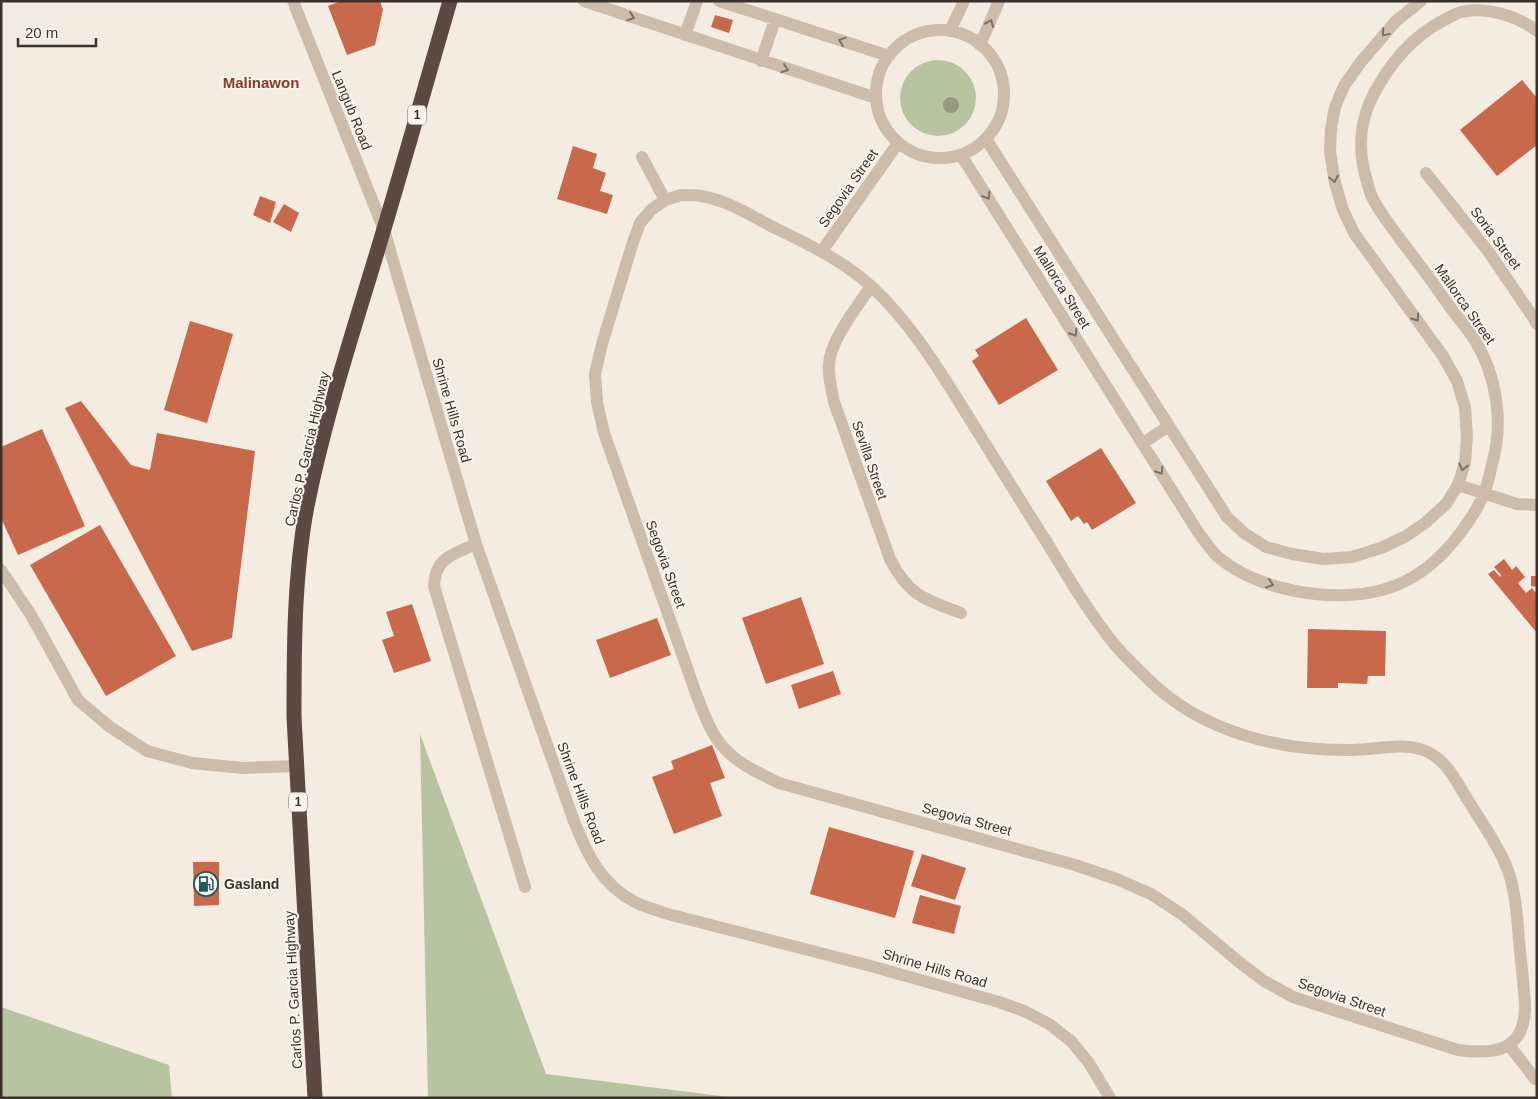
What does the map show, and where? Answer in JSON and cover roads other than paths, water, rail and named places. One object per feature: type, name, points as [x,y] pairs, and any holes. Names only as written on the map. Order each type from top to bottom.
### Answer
[{"type":"highway","name":"Carlos P. Garcia Highway","points":[[315,1098],[296,766],[294,652],[300,559],[307,507],[330,407],[384,230],[450,1]]},
{"type":"street","points":[[584,1],[876,98]]},
{"type":"street","points":[[685,35],[697,1]]},
{"type":"street","points":[[719,1],[889,56]]},
{"type":"street","points":[[950,31],[964,1]]},
{"type":"street","points":[[980,45],[999,1]]},
{"type":"street","name":"Mallorca Street","points":[[986,139],[1227,517],[1244,533],[1266,547],[1292,554],[1323,559],[1352,557],[1381,548],[1406,536],[1425,523],[1446,504],[1458,485],[1465,463],[1467,437],[1465,407],[1456,381],[1443,356],[1354,233],[1340,201],[1335,183],[1330,152],[1331,129],[1335,107],[1344,86],[1360,63],[1396,21],[1421,1]]},
{"type":"street","name":"Langub Road","points":[[295,2],[384,230]]},
{"type":"street","name":"Mallorca Street","points":[[961,155],[1198,532],[1216,555],[1242,573],[1298,592],[1327,596],[1358,594],[1387,588],[1412,578],[1435,562],[1452,544],[1470,520],[1484,493],[1494,459],[1498,435],[1497,411],[1494,389],[1487,365],[1475,340],[1389,224],[1372,197],[1364,169],[1360,142],[1364,114],[1375,91],[1390,67],[1410,44],[1440,22],[1461,12],[1482,10],[1506,16],[1529,25],[1537,31]]},
{"type":"street","points":[[761,61],[776,20]]},
{"type":"street","points":[[933,31],[950,31],[961,34],[980,45],[991,56],[998,69],[1004,91],[1001,113],[995,127],[986,139],[961,155],[939,158],[917,154],[898,143],[882,123],[876,98],[876,83],[881,69],[889,56],[901,44],[916,35],[933,31]]},
{"type":"street","name":"Segovia Street","points":[[822,251],[898,143]]},
{"type":"street","points":[[642,157],[665,200]]},
{"type":"street","name":"Soria Street","points":[[1426,173],[1488,251],[1537,324]]},
{"type":"street","name":"Segovia Street","points":[[681,195],[699,195],[719,200],[822,251],[849,268],[870,286],[890,306],[932,358],[1086,606],[1116,646],[1152,683],[1187,710],[1227,730],[1264,740],[1315,749],[1353,750],[1409,746],[1425,750],[1440,758],[1451,772],[1498,850],[1506,866],[1513,889],[1517,912],[1525,1003],[1524,1019],[1520,1033],[1509,1045],[1493,1052],[1477,1053],[1458,1050],[1293,997],[1264,981],[1183,915],[1151,894],[1075,864],[779,783],[746,766],[724,748],[709,726],[697,696],[604,433],[597,402],[595,374],[602,344],[633,242],[640,223],[651,210],[665,200],[681,195]]},
{"type":"street","name":"Shrine Hills Road","points":[[384,230],[476,544],[575,824],[587,853],[601,874],[616,889],[635,902],[664,913],[867,965],[999,1002],[1024,1011],[1049,1024],[1071,1041],[1089,1063],[1110,1098]]},
{"type":"street","name":"Sevilla Street","points":[[870,286],[839,334],[830,356],[829,379],[834,402],[890,560],[899,576],[911,590],[927,600],[961,613]]},
{"type":"street","points":[[1143,443],[1169,426]]},
{"type":"street","points":[[1458,485],[1517,504],[1537,505]]},
{"type":"street","points":[[476,544],[452,554],[443,561],[434,577],[434,586],[525,887]]},
{"type":"street","points":[[1,570],[31,615],[78,700],[110,727],[147,751],[192,763],[243,768],[296,766]]},
{"type":"street","points":[[1509,1045],[1535,1079]]},
{"type":"place","name":"Gasland","points":[[206,884]]},
{"type":"district","name":"Malinawon","points":[[261,83]]}]
